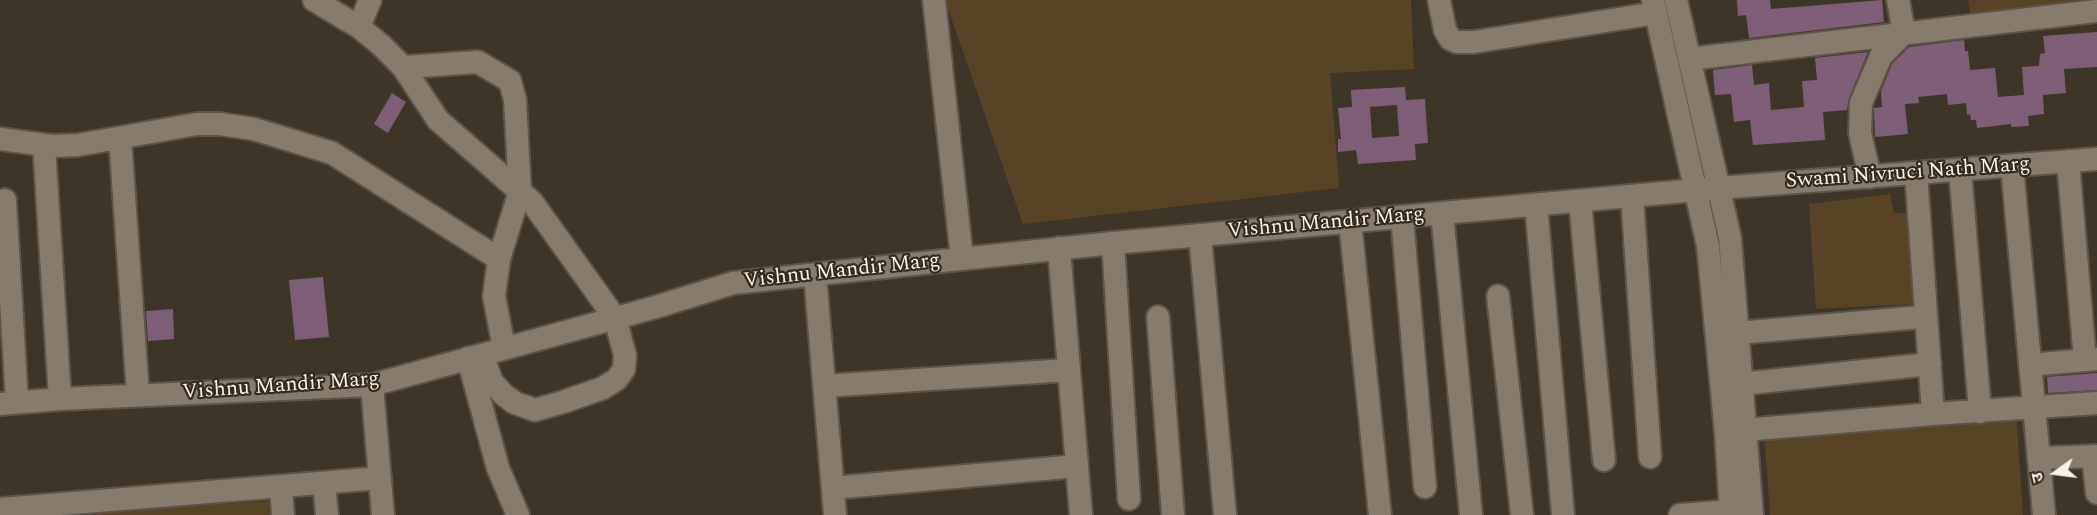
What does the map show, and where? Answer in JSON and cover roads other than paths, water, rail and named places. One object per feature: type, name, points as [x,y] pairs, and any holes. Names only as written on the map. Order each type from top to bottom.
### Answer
[{"type":"street","points":[[314,0],[359,27],[403,67],[438,120],[532,202],[615,318],[625,355],[624,369],[617,379],[603,388],[536,410],[515,403],[504,395],[492,382],[475,356]]},
{"type":"street","points":[[359,27],[370,0]]},
{"type":"street","points":[[934,0],[962,259]]},
{"type":"street","points":[[1438,0],[1445,30],[1450,39],[1457,42],[1474,42],[1654,7],[1708,246],[1738,514]]},
{"type":"street","points":[[1676,0],[1730,238],[1744,430],[1738,514]]},
{"type":"street","points":[[1898,0],[1904,33]]},
{"type":"street","points":[[1689,59],[2097,11]]},
{"type":"street","points":[[1870,177],[1860,133],[1861,103],[1881,56],[1904,33]]},
{"type":"street","points":[[403,67],[478,62],[510,81],[515,100],[520,191],[499,259],[494,296],[504,348]]},
{"type":"street","points":[[0,139],[44,145],[78,145],[197,124],[220,124],[254,129],[332,153],[499,259]]},
{"type":"street","points":[[120,138],[138,395]]},
{"type":"street","points":[[44,145],[60,399]]},
{"type":"street","name":"Swami Nivruci Nath Marg","points":[[1696,191],[2097,159]]},
{"type":"street","points":[[2030,365],[2091,360],[2068,161]]},
{"type":"street","points":[[2012,166],[2044,515]]},
{"type":"street","points":[[1960,170],[1980,412]]},
{"type":"street","points":[[1916,173],[1933,414]]},
{"type":"street","name":"Vishnu Mandir Marg","points":[[9,403],[372,385],[733,283],[1059,248],[1696,191]]},
{"type":"street","points":[[1632,196],[1650,457]]},
{"type":"street","points":[[5,200],[9,403]]},
{"type":"street","points":[[1580,201],[1604,460]]},
{"type":"street","points":[[1536,205],[1563,515]]},
{"type":"street","points":[[1442,213],[1470,515]]},
{"type":"street","points":[[1402,217],[1425,487]]},
{"type":"street","points":[[1350,221],[1380,515]]},
{"type":"street","points":[[1200,235],[1225,515]]},
{"type":"street","points":[[1113,243],[1129,499]]},
{"type":"street","points":[[1059,248],[1081,515]]},
{"type":"street","points":[[814,274],[835,515]]},
{"type":"street","points":[[1498,296],[1522,515]]},
{"type":"street","points":[[1737,333],[1922,317],[1926,313]]},
{"type":"street","points":[[1158,317],[1173,515]]},
{"type":"street","points":[[475,356],[498,468],[518,515]]},
{"type":"street","points":[[1741,384],[1930,364]]},
{"type":"street","points":[[824,386],[1069,370]]},
{"type":"street","points":[[372,385],[383,515]]},
{"type":"street","points":[[1744,430],[2097,403]]},
{"type":"street","points":[[2039,458],[2095,456],[2097,493]]},
{"type":"street","points":[[833,488],[1077,466]]},
{"type":"street","points":[[0,508],[46,510],[89,508],[380,478]]},
{"type":"street","points":[[324,483],[327,515]]},
{"type":"street","points":[[281,487],[283,515]]},
{"type":"street","points":[[1680,515],[1738,514]]}]
